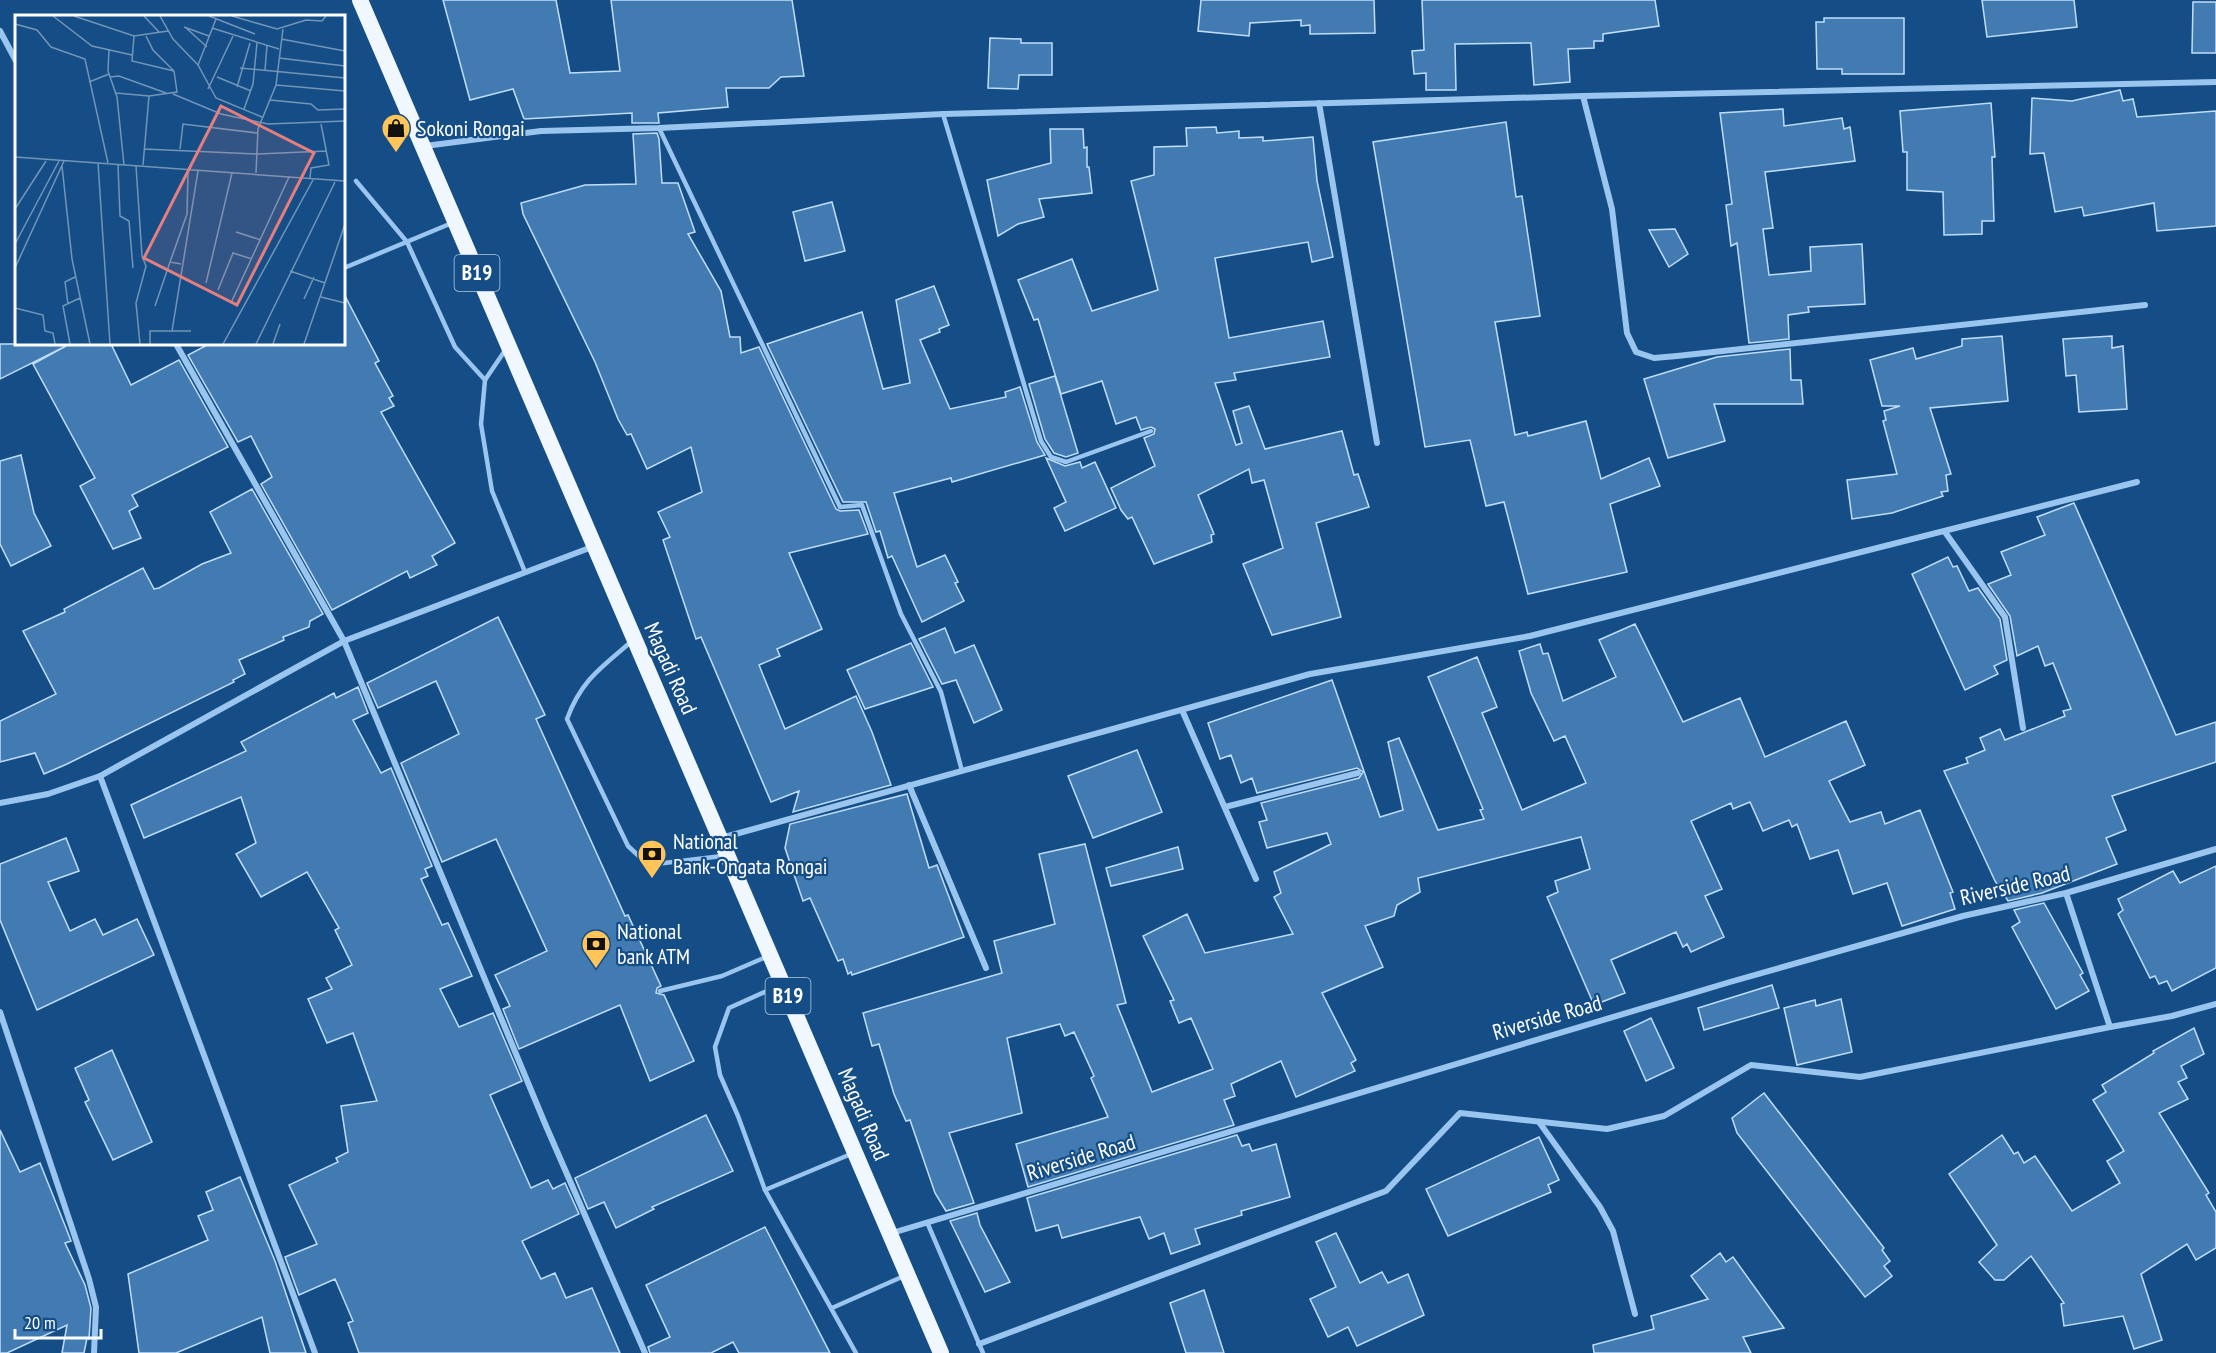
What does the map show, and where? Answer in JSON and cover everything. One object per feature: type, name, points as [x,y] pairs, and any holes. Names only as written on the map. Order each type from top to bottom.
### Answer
[{"type":"highway","name":"Magadi Road","points":[[360,0],[425,146],[593,547],[771,954],[941,1353]]},
{"type":"street","points":[[0,31],[15,59]]},
{"type":"street","points":[[425,146],[541,131],[659,128],[943,114],[1583,96],[2216,82]]},
{"type":"street","points":[[1583,96],[1612,209],[1627,333],[1636,352],[1654,358],[2145,305]]},
{"type":"street","points":[[1318,103],[1377,442]]},
{"type":"street","points":[[177,345],[344,641],[546,1126],[645,1353]]},
{"type":"street","points":[[720,838],[1310,674],[1530,636],[2137,482]]},
{"type":"street","points":[[1945,532],[2005,617],[2023,728]]},
{"type":"street","points":[[0,803],[48,794],[100,776],[344,641],[593,547]]},
{"type":"street","points":[[1182,710],[1256,879]]},
{"type":"street","points":[[1225,807],[1358,772]]},
{"type":"street","points":[[100,776],[315,1353]]},
{"type":"street","points":[[909,785],[986,968]]},
{"type":"street","name":"Riverside Road","points":[[891,1233],[1730,982],[1963,916],[2066,893],[2216,849]]},
{"type":"street","points":[[2066,893],[2110,1027]]},
{"type":"street","points":[[979,1344],[1386,1191],[1460,1113],[1606,1129],[1664,1116],[1751,1065],[1860,1077],[2172,1016],[2216,1004]]},
{"type":"street","points":[[0,1012],[89,1279],[96,1307],[94,1353]]},
{"type":"street","points":[[1539,1122],[1600,1207],[1613,1231],[1635,1314]]},
{"type":"lane","points":[[943,114],[1041,441],[1051,457],[1066,462],[1151,431]]},
{"type":"lane","points":[[659,128],[811,452],[840,507],[862,505],[901,614],[941,693],[962,771]]},
{"type":"lane","points":[[356,181],[407,242],[455,347],[486,380]]},
{"type":"lane","points":[[345,268],[455,222]]},
{"type":"lane","points":[[508,346],[486,380],[481,424],[492,492],[525,572]]},
{"type":"lane","points":[[634,639],[591,676],[575,696],[567,720],[579,749],[628,846],[642,859],[656,864],[728,855]]},
{"type":"lane","points":[[660,991],[722,976],[771,954]]},
{"type":"lane","points":[[783,984],[729,1008],[715,1047],[720,1075],[738,1116],[765,1190],[856,1353]]},
{"type":"lane","points":[[765,1190],[856,1151]]},
{"type":"lane","points":[[927,1222],[983,1353]]},
{"type":"lane","points":[[832,1308],[909,1274]]},
{"type":"building","points":[[443,0],[556,0],[570,73],[620,71],[611,0],[792,0],[804,76],[781,77],[769,88],[726,88],[728,107],[658,113],[659,123],[632,123],[632,113],[524,119],[513,89],[470,100]]},
{"type":"building","points":[[1201,0],[1374,0],[1375,33],[1310,34],[1310,25],[1301,26],[1301,20],[1250,23],[1249,36],[1198,31]]},
{"type":"building","points":[[1422,0],[1655,0],[1659,26],[1603,34],[1603,41],[1594,41],[1594,48],[1568,49],[1570,82],[1534,85],[1531,43],[1455,44],[1456,90],[1426,90],[1426,73],[1414,74],[1412,51],[1424,50]]},
{"type":"building","points":[[1982,0],[2074,0],[2077,27],[1987,37]]},
{"type":"building","points":[[2193,2],[2216,2],[2216,53],[2192,53]]},
{"type":"building","points":[[1824,18],[1904,18],[1904,74],[1842,74],[1842,69],[1817,69],[1816,22],[1824,22]]},
{"type":"building","points":[[990,38],[1021,39],[1021,43],[1052,43],[1052,75],[1019,75],[1018,89],[988,88]]},
{"type":"building","points":[[2120,90],[2123,101],[2133,99],[2137,117],[2216,111],[2216,226],[2157,231],[2154,203],[2084,216],[2082,207],[2055,212],[2044,153],[2030,154],[2032,98],[2072,101]]},
{"type":"building","points":[[1991,103],[1995,157],[1992,157],[1994,221],[1982,221],[1982,234],[1944,235],[1943,192],[1907,190],[1907,152],[1903,152],[1900,111]]},
{"type":"building","points":[[1783,109],[1784,126],[1842,118],[1844,129],[1850,127],[1855,161],[1765,172],[1773,228],[1763,229],[1769,275],[1811,271],[1810,247],[1862,244],[1865,304],[1808,307],[1809,312],[1788,315],[1789,339],[1749,343],[1737,243],[1731,246],[1726,205],[1732,204],[1720,113]]},
{"type":"building","points":[[1506,122],[1516,197],[1522,196],[1540,316],[1495,322],[1515,435],[1527,432],[1528,436],[1586,421],[1601,479],[1649,458],[1660,486],[1610,504],[1627,572],[1528,594],[1504,502],[1486,506],[1470,440],[1425,447],[1373,142]]},
{"type":"building","points":[[1216,127],[1217,133],[1239,131],[1239,138],[1263,137],[1263,141],[1313,137],[1317,181],[1333,257],[1312,262],[1308,242],[1215,258],[1229,338],[1323,321],[1330,357],[1234,373],[1236,380],[1215,383],[1236,445],[1242,443],[1233,411],[1249,406],[1265,449],[1342,431],[1354,475],[1358,474],[1369,507],[1316,523],[1341,617],[1272,635],[1243,564],[1283,548],[1264,480],[1252,483],[1249,469],[1198,495],[1214,534],[1211,535],[1212,542],[1154,564],[1132,517],[1128,519],[1121,510],[1111,488],[1155,466],[1144,438],[1154,434],[1155,429],[1151,427],[1141,430],[1136,417],[1116,424],[1102,381],[1061,394],[1038,319],[1034,320],[1018,280],[1072,259],[1092,311],[1158,290],[1131,181],[1154,175],[1154,147],[1187,146],[1186,128]]},
{"type":"building","points":[[1050,129],[1083,129],[1092,193],[1039,199],[1044,217],[1018,224],[998,236],[987,180],[1051,163]]},
{"type":"building","points":[[657,133],[662,183],[678,183],[695,232],[688,234],[721,291],[730,337],[740,337],[741,353],[759,347],[836,509],[840,511],[859,510],[868,534],[789,553],[822,629],[777,649],[780,656],[759,665],[785,729],[856,696],[891,785],[793,812],[799,791],[771,802],[701,637],[696,639],[663,540],[670,537],[658,512],[702,492],[691,447],[647,469],[631,434],[627,435],[618,419],[595,362],[523,214],[521,203],[585,185],[636,184],[633,134]]},
{"type":"building","points":[[832,202],[845,251],[805,261],[793,212]]},
{"type":"building","points":[[1675,229],[1688,254],[1669,267],[1649,230]]},
{"type":"building","points":[[934,286],[949,325],[939,329],[940,332],[920,340],[950,409],[1006,397],[1005,392],[1020,387],[1037,442],[1045,455],[952,482],[951,478],[894,493],[917,567],[945,555],[964,601],[922,622],[892,556],[888,558],[880,531],[876,532],[866,502],[843,502],[767,344],[862,312],[883,389],[910,383],[896,300]]},
{"type":"building","points":[[345,296],[379,361],[375,363],[393,396],[389,398],[394,406],[381,412],[455,543],[432,556],[437,565],[410,578],[407,571],[332,610],[261,484],[272,477],[251,436],[238,442],[188,355],[207,345],[345,345]]},
{"type":"building","points":[[2002,336],[2008,401],[1930,408],[1951,474],[1946,475],[1948,491],[1941,492],[1943,496],[1892,513],[1852,519],[1847,480],[1897,474],[1883,421],[1886,420],[1884,411],[1900,406],[1882,406],[1870,360],[1913,348],[1916,359],[1962,346],[1962,339]]},
{"type":"building","points":[[2112,336],[2112,348],[2123,346],[2127,409],[2079,412],[2076,375],[2066,376],[2063,339]]},
{"type":"building","points":[[0,344],[111,345],[131,385],[179,360],[228,447],[132,495],[138,506],[129,511],[141,538],[113,549],[80,486],[95,478],[33,364],[66,346],[0,379]]},
{"type":"building","points":[[1790,349],[1791,380],[1801,380],[1803,404],[1714,404],[1725,441],[1668,458],[1644,379],[1717,357]]},
{"type":"building","points":[[1055,376],[1078,453],[1066,457],[1054,453],[1045,439],[1029,384]]},
{"type":"building","points":[[21,455],[34,513],[51,546],[11,566],[0,544],[0,461]]},
{"type":"building","points":[[1046,458],[1065,466],[1080,462],[1082,468],[1095,462],[1116,508],[1065,531],[1054,508],[1066,502]]},
{"type":"building","points":[[252,489],[323,614],[310,621],[309,627],[283,637],[284,640],[239,660],[245,674],[233,680],[234,682],[67,764],[44,774],[35,753],[0,762],[0,721],[56,694],[23,631],[65,612],[64,609],[143,568],[154,589],[202,564],[231,553],[210,512]]},
{"type":"building","points":[[2074,503],[2176,735],[2216,722],[2216,762],[2112,796],[2126,830],[2106,838],[2117,864],[2042,893],[2008,901],[1995,881],[1944,771],[1968,763],[1966,758],[1985,750],[1980,738],[2000,729],[2005,740],[2065,716],[2063,711],[2071,709],[2053,663],[2045,666],[2038,646],[2017,656],[2010,616],[1988,584],[2011,575],[2001,552],[2045,535],[2037,517]]},
{"type":"building","points":[[1948,557],[1953,567],[1957,566],[1969,591],[1978,588],[2000,619],[2007,660],[1994,666],[1998,674],[1965,690],[1912,574]]},
{"type":"building","points":[[498,617],[545,715],[536,719],[625,916],[628,915],[661,986],[657,988],[656,993],[664,995],[694,1061],[650,1081],[620,1005],[519,1049],[503,1009],[510,1006],[495,975],[547,951],[496,839],[442,862],[401,763],[459,734],[436,681],[378,708],[367,683]]},
{"type":"building","points":[[1635,624],[1683,722],[1740,698],[1765,757],[1846,721],[1865,765],[1829,781],[1850,822],[1881,812],[1885,824],[1920,810],[1953,892],[1950,893],[1955,909],[1902,926],[1887,883],[1853,894],[1838,850],[1810,859],[1797,824],[1792,827],[1789,820],[1763,831],[1750,802],[1733,809],[1731,803],[1691,821],[1722,889],[1705,896],[1724,937],[1691,952],[1687,944],[1683,947],[1676,932],[1611,960],[1625,993],[1594,1005],[1547,897],[1558,892],[1555,881],[1590,869],[1581,837],[1418,878],[1420,892],[1397,905],[1394,916],[1365,926],[1383,967],[1322,993],[1356,1060],[1351,1063],[1355,1071],[1296,1097],[1281,1061],[1231,1084],[1235,1096],[1224,1100],[1234,1125],[1028,1187],[1016,1144],[1108,1117],[1091,1078],[1094,1076],[1074,1032],[1065,1036],[1060,1024],[1007,1038],[1022,1113],[949,1133],[974,1203],[946,1211],[935,1193],[910,1120],[906,1121],[894,1094],[879,1044],[872,1046],[863,1013],[1002,973],[994,941],[1055,924],[1039,854],[1085,844],[1126,1003],[1117,1005],[1152,1092],[1213,1069],[1191,1018],[1179,1023],[1170,1001],[1174,1000],[1143,936],[1187,914],[1205,953],[1293,934],[1274,897],[1281,893],[1274,872],[1331,844],[1327,833],[1267,848],[1259,822],[1267,820],[1261,803],[1359,778],[1363,772],[1357,768],[1257,793],[1252,778],[1241,783],[1231,755],[1220,759],[1208,723],[1332,680],[1380,817],[1403,810],[1388,742],[1399,738],[1438,830],[1484,819],[1480,810],[1483,809],[1428,677],[1477,657],[1497,707],[1482,713],[1522,810],[1586,783],[1565,736],[1554,741],[1531,693],[1519,651],[1540,644],[1543,654],[1548,653],[1563,701],[1616,677],[1599,640]]},
{"type":"building","points":[[945,628],[955,653],[974,645],[1002,710],[974,723],[956,680],[942,684],[919,639]]},
{"type":"building","points":[[911,643],[933,687],[865,709],[847,670]]},
{"type":"building","points":[[358,687],[368,713],[353,720],[381,773],[391,768],[432,866],[425,869],[428,876],[421,879],[442,925],[448,923],[472,976],[440,989],[459,1027],[493,1013],[522,1081],[490,1095],[531,1188],[548,1180],[553,1189],[565,1183],[579,1214],[522,1241],[541,1279],[555,1273],[566,1298],[592,1288],[620,1353],[359,1353],[348,1323],[353,1321],[335,1279],[299,1295],[285,1257],[317,1244],[289,1185],[338,1162],[336,1158],[348,1152],[341,1106],[377,1101],[353,1033],[327,1043],[308,999],[332,989],[326,978],[352,965],[335,930],[339,928],[307,872],[261,897],[236,854],[256,843],[241,797],[144,838],[131,805],[246,751],[241,742],[334,693],[336,698]]},
{"type":"building","points":[[1137,750],[1162,812],[1093,838],[1068,776]]},
{"type":"building","points":[[907,794],[929,868],[937,865],[964,937],[852,975],[851,972],[848,974],[843,959],[838,961],[810,898],[803,901],[785,848],[790,824]]},
{"type":"building","points":[[66,838],[79,871],[48,882],[70,931],[95,919],[103,935],[137,919],[154,955],[37,1010],[0,920],[0,864]]},
{"type":"building","points":[[1178,847],[1183,869],[1111,886],[1106,868]]},
{"type":"building","points":[[2216,866],[2216,968],[2172,991],[2167,981],[2159,984],[2155,976],[2150,978],[2118,914],[2123,910],[2118,899],[2173,871],[2180,883]]},
{"type":"building","points":[[2044,903],[2083,973],[2080,975],[2089,991],[2056,1009],[2012,927],[2020,922],[2014,910]]},
{"type":"building","points":[[1772,985],[1779,1008],[1704,1030],[1698,1008]]},
{"type":"building","points":[[1841,999],[1852,1052],[1797,1065],[1784,1008],[1815,1000],[1816,1006]]},
{"type":"building","points":[[1651,1018],[1674,1068],[1646,1081],[1624,1031]]},
{"type":"building","points":[[2194,1028],[2204,1054],[2181,1066],[2187,1078],[2178,1082],[2188,1099],[2159,1113],[2209,1193],[2206,1195],[2216,1212],[2216,1248],[2196,1260],[2187,1244],[2141,1274],[2162,1340],[2134,1349],[2123,1316],[2064,1326],[2061,1304],[2064,1303],[2031,1256],[2004,1280],[1995,1280],[1979,1262],[1997,1245],[1949,1174],[2002,1135],[2014,1154],[2018,1152],[2024,1163],[2035,1156],[2072,1211],[2120,1183],[2107,1161],[2124,1151],[2093,1100],[2106,1092],[2102,1085],[2154,1053],[2153,1051]]},
{"type":"building","points":[[112,1050],[152,1142],[113,1160],[85,1102],[89,1100],[75,1068]]},
{"type":"building","points":[[1764,1093],[1884,1248],[1882,1250],[1890,1261],[1884,1266],[1892,1276],[1865,1297],[1737,1133],[1732,1118]]},
{"type":"building","points":[[706,1115],[733,1171],[652,1207],[654,1209],[616,1228],[604,1202],[588,1209],[575,1178]]},
{"type":"building","points":[[0,1130],[20,1172],[40,1163],[71,1241],[65,1243],[85,1285],[91,1308],[89,1339],[87,1338],[84,1353],[62,1353],[67,1325],[7,1353],[0,1353]]},
{"type":"building","points":[[1237,1135],[1242,1146],[1249,1144],[1252,1151],[1276,1144],[1290,1197],[1241,1211],[1242,1215],[1195,1229],[1200,1244],[1171,1254],[1164,1233],[1149,1239],[1140,1217],[1062,1238],[1058,1225],[1036,1231],[1027,1198]]},
{"type":"building","points":[[1539,1137],[1559,1180],[1548,1185],[1551,1192],[1448,1236],[1426,1189]]},
{"type":"building","points":[[240,1177],[275,1261],[306,1353],[270,1353],[262,1317],[176,1353],[139,1353],[128,1274],[208,1240],[198,1216],[213,1210],[206,1192]]},
{"type":"building","points":[[977,1213],[980,1225],[1010,1282],[985,1292],[950,1221]]},
{"type":"building","points":[[765,1227],[830,1353],[739,1353],[733,1342],[711,1353],[650,1353],[648,1347],[670,1337],[646,1285]]},
{"type":"building","points":[[1336,1233],[1360,1283],[1382,1272],[1388,1283],[1408,1274],[1424,1315],[1357,1346],[1348,1327],[1328,1337],[1310,1299],[1336,1287],[1316,1242]]},
{"type":"building","points":[[1720,1253],[1726,1262],[1733,1257],[1784,1328],[1743,1337],[1751,1353],[1594,1353],[1593,1345],[1654,1329],[1651,1316],[1708,1299],[1691,1276]]},
{"type":"building","points":[[1204,1290],[1224,1353],[1186,1353],[1170,1303]]},
{"type":"place","name":"Sokoni Rongai","points":[[396,154]]},
{"type":"place","name":"National Bank-Ongata Rongai","points":[[652,880]]},
{"type":"place","name":"National bank ATM","points":[[596,970]]}]
